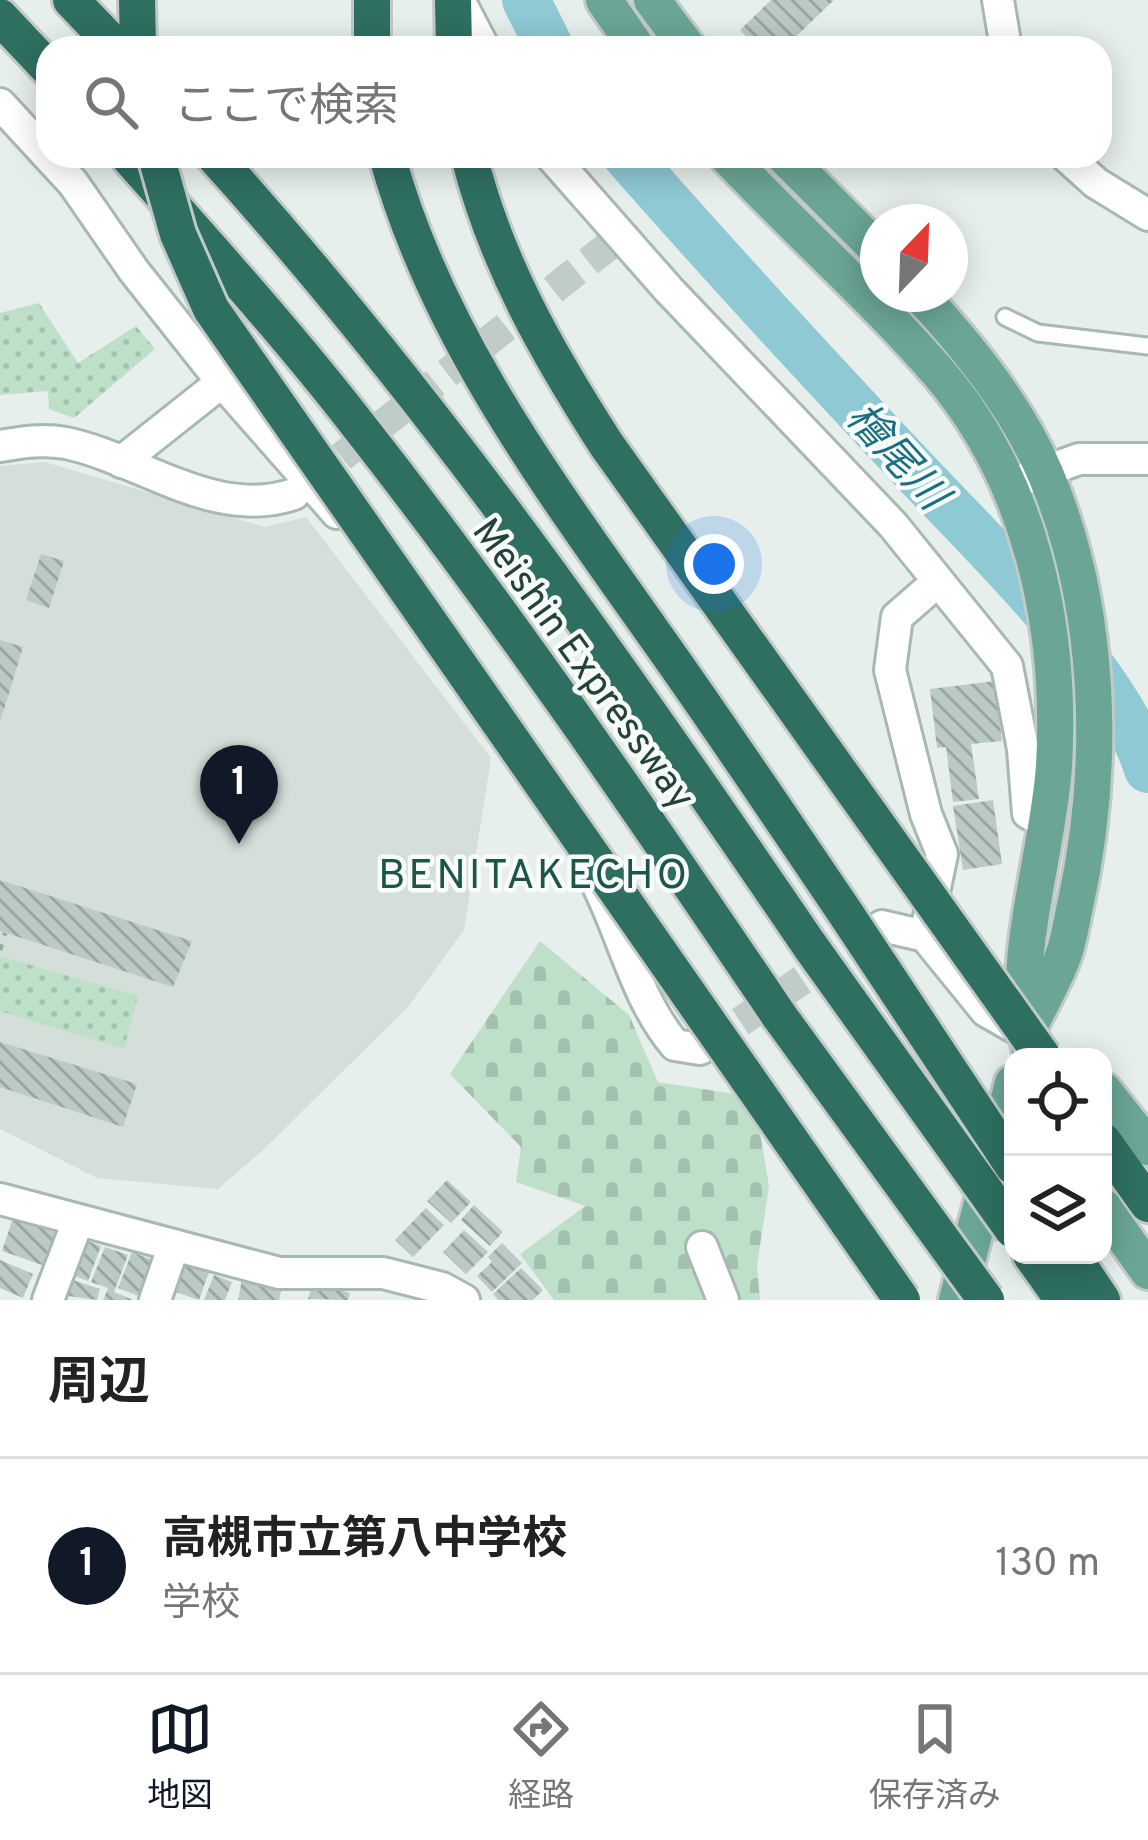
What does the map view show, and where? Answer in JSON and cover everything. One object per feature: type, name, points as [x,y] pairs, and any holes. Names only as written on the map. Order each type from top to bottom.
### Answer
[{"type":"highway","points":[[71,0],[106,36]]},
{"type":"highway","points":[[137,0],[138,36]]},
{"type":"highway","points":[[372,0],[373,36]]},
{"type":"highway","points":[[454,36],[456,0]]},
{"type":"highway","points":[[0,17],[36,55]]},
{"type":"highway","name":"Meishin Expressway","points":[[138,168],[399,479],[619,779],[780,1017],[986,1300]]},
{"type":"highway","points":[[160,168],[186,253],[211,308],[247,364],[902,1300]]},
{"type":"highway","name":"Meishin Expressway","points":[[224,168],[342,307],[530,548],[1004,1217]]},
{"type":"highway","points":[[390,168],[429,280],[500,409],[865,921],[1007,1156]]},
{"type":"highway","points":[[472,168],[484,214],[511,281],[549,355],[606,444],[1028,1048]]},
{"type":"highway","points":[[1112,1154],[1148,1204]]},
{"type":"highway","points":[[1037,1264],[1063,1300]]},
{"type":"highway","points":[[1078,1264],[1102,1300]]},
{"type":"main road","points":[[604,0],[629,36]]},
{"type":"main road","points":[[652,0],[679,36]]},
{"type":"main road","points":[[739,168],[941,376],[1028,478],[1028,532],[1051,644],[1054,765],[1026,951],[1030,1048]]},
{"type":"main road","points":[[796,168],[860,232]]},
{"type":"main road","points":[[934,312],[977,362],[1077,579],[1089,656],[1094,732],[1083,871],[1064,956],[1031,1048]]},
{"type":"main road","points":[[1112,1099],[1148,1147]]},
{"type":"main road","points":[[957,1300],[1004,1118]]},
{"type":"main road","points":[[1112,1220],[1147,1270]]},
{"type":"street","points":[[456,0],[477,36]]},
{"type":"street","points":[[998,0],[1004,36]]},
{"type":"street","points":[[0,104],[36,143]]},
{"type":"street","points":[[59,168],[222,382],[350,528],[439,639],[571,833],[615,921],[652,1018],[675,1045],[700,1049]]},
{"type":"street","points":[[562,168],[669,290],[893,525],[1007,666],[1023,749],[1028,813],[1048,824]]},
{"type":"street","points":[[1079,168],[1148,214]]},
{"type":"street","points":[[121,462],[222,382]]},
{"type":"street","points":[[0,446],[36,440],[68,443],[153,477],[221,496],[270,502],[294,494]]},
{"type":"street","points":[[1028,478],[1079,459],[1148,459]]},
{"type":"street","points":[[926,937],[943,854],[926,814],[890,670],[897,616],[936,583]]},
{"type":"street","points":[[865,921],[926,937],[986,1011],[1027,1048]]},
{"type":"street","points":[[0,1199],[279,1273],[380,1287],[442,1288],[464,1300]]},
{"type":"street","points":[[48,1300],[78,1221]]},
{"type":"street","points":[[155,1300],[174,1245]]},
{"type":"street","points":[[702,1247],[723,1300]]},
{"type":"lane","points":[[1005,317],[1038,333],[1148,346]]},
{"type":"path","points":[[0,950],[5,933]]},
{"type":"shaded area","points":[[45,462],[265,527],[306,517],[491,758],[464,930],[408,1007],[218,1189],[97,1178],[0,1129],[0,466]]},
{"type":"green space","points":[[39,303],[78,363],[136,326],[155,349],[74,418],[49,409],[48,391],[0,395],[0,313]]},
{"type":"green space","points":[[540,941],[629,1015],[658,1082],[754,1097],[769,1186],[757,1265],[760,1300],[554,1300],[520,1254],[585,1206],[516,1182],[521,1147],[450,1074]]},
{"type":"green space","points":[[0,956],[138,996],[124,1049],[0,1011]]},
{"type":"building","points":[[771,0],[834,0],[796,36],[746,36],[740,30]]},
{"type":"building","points":[[41,554],[64,561],[49,608],[26,600]]},
{"type":"building","points":[[0,640],[23,647],[1,719],[0,719]]},
{"type":"building","points":[[995,681],[1002,741],[971,744],[979,799],[953,802],[946,747],[937,748],[930,689]]},
{"type":"building","points":[[993,800],[1002,864],[963,870],[953,806]]},
{"type":"building","points":[[0,880],[192,941],[173,987],[0,931]]},
{"type":"building","points":[[0,1042],[137,1084],[123,1127],[0,1087]]},
{"type":"building","points":[[447,1180],[471,1202],[451,1223],[427,1201]]},
{"type":"building","points":[[474,1205],[503,1232],[490,1246],[461,1220]]},
{"type":"building","points":[[426,1208],[444,1225],[413,1257],[395,1240]]},
{"type":"building","points":[[13,1218],[56,1233],[45,1266],[2,1251]]},
{"type":"building","points":[[464,1230],[488,1252],[466,1274],[443,1252]]},
{"type":"building","points":[[76,1237],[101,1246],[88,1281],[63,1272]]},
{"type":"building","points":[[502,1243],[522,1263],[492,1292],[477,1276]]},
{"type":"building","points":[[105,1247],[128,1255],[114,1292],[133,1300],[103,1300],[108,1288],[91,1282]]},
{"type":"building","points":[[132,1252],[158,1262],[144,1298],[118,1288]]},
{"type":"building","points":[[0,1260],[33,1274],[23,1298],[0,1288]]},
{"type":"building","points":[[178,1261],[209,1272],[199,1300],[167,1289]]},
{"type":"building","points":[[521,1268],[543,1290],[533,1300],[498,1300],[493,1294]]},
{"type":"building","points":[[214,1275],[232,1282],[225,1300],[204,1300]]},
{"type":"building","points":[[67,1278],[100,1289],[97,1300],[61,1295]]},
{"type":"building","points":[[242,1279],[282,1287],[279,1300],[238,1300]]},
{"type":"building","points":[[313,1282],[350,1293],[348,1300],[308,1299]]},
{"type":"waterway","name":"檜尾川","points":[[526,0],[544,36]]},
{"type":"waterway","name":"檜尾川","points":[[638,168],[1045,610],[1108,691],[1148,769]]},
{"type":"tunnel","points":[[306,485],[621,236]]},
{"type":"tunnel","points":[[703,1047],[882,926]]},
{"type":"place","name":"高槻市立第八中学校","points":[[239,844]]},
{"type":"district","name":"BENITAKECHO","points":[[534,873]]}]
